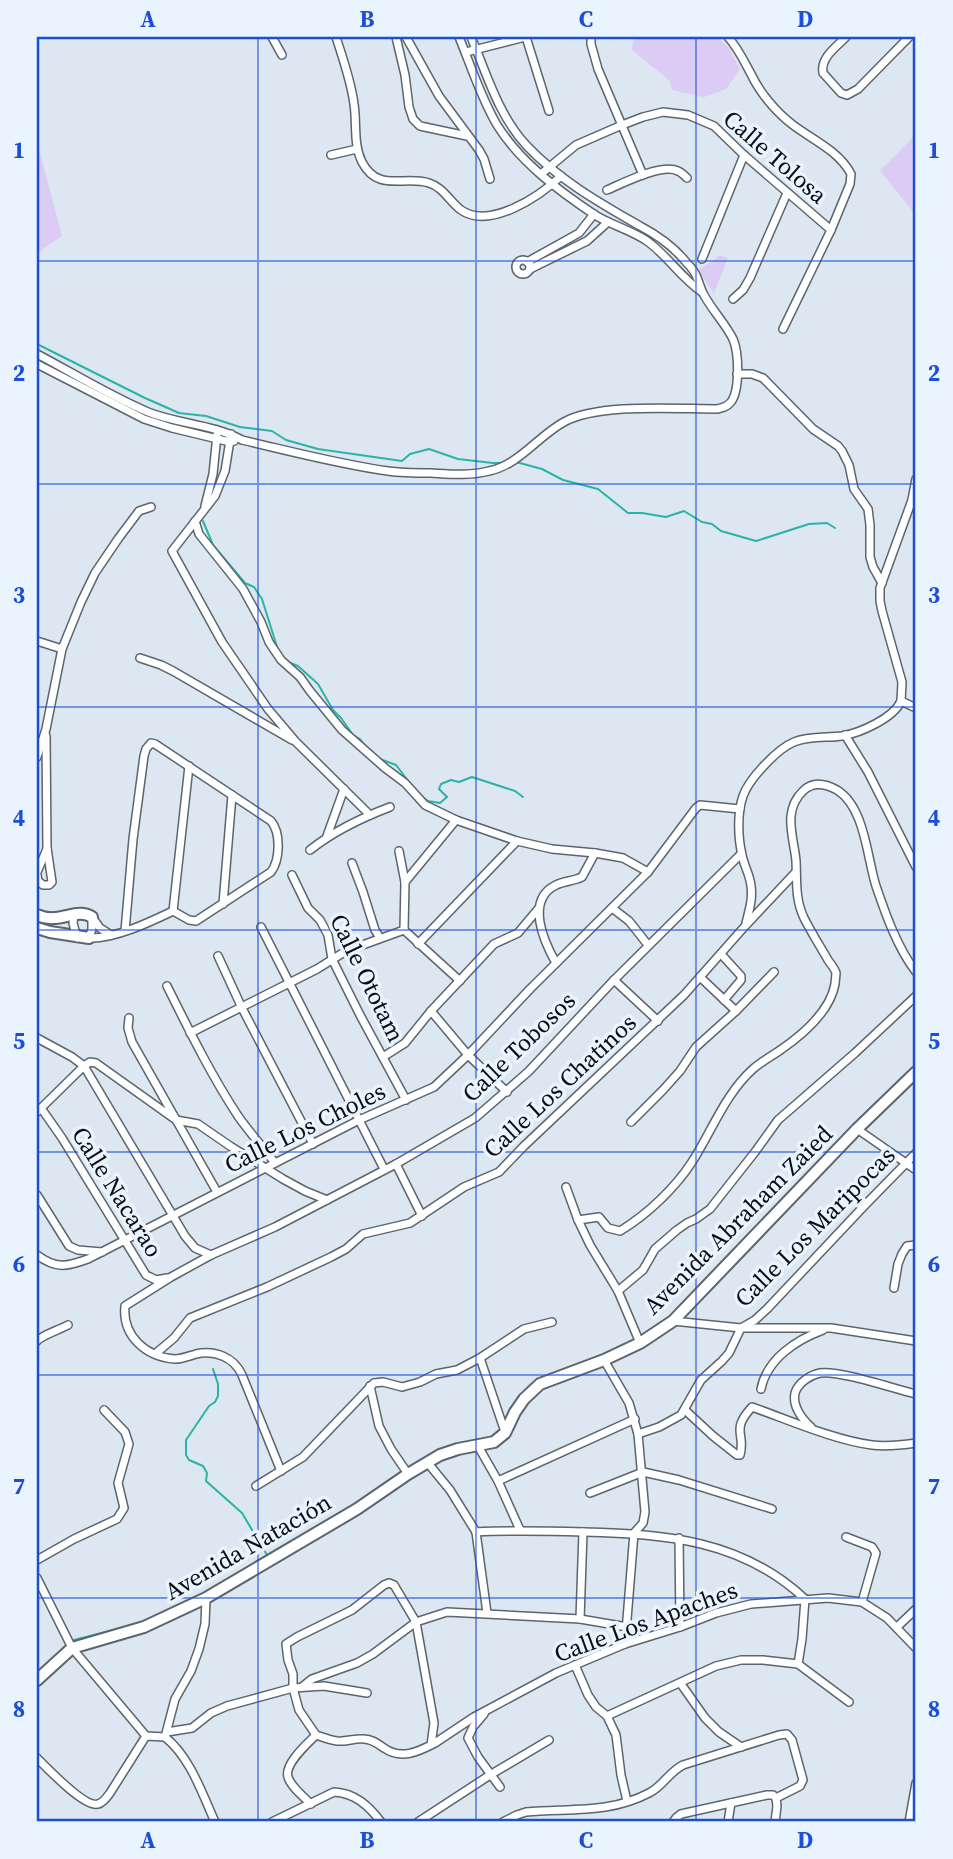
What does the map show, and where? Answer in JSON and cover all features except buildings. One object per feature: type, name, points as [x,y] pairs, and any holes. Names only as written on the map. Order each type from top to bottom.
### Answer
[{"type":"street","points":[[272,37],[282,55]]},
{"type":"street","points":[[336,37],[354,103],[357,149],[366,169],[379,179],[431,183],[460,209],[473,216],[482,217],[512,208],[540,194],[561,176]]},
{"type":"street","points":[[396,37],[413,119],[420,126],[468,136]]},
{"type":"street","points":[[406,37],[439,96],[484,159],[490,178]]},
{"type":"street","points":[[459,37],[496,124],[505,137],[552,184],[594,214],[647,242],[690,284],[702,292]]},
{"type":"street","points":[[37,364],[130,408],[147,411],[217,435],[325,460],[390,471],[471,474],[503,467],[565,421],[600,411],[724,408],[734,395],[736,350],[734,341],[702,292],[698,277],[686,261],[663,240],[588,196],[529,148],[505,117],[471,37]]},
{"type":"street","points":[[466,52],[526,37],[549,111]]},
{"type":"street","points":[[591,37],[598,69],[642,176]]},
{"type":"street","points":[[728,37],[743,57],[763,94],[791,124],[835,154],[851,174],[850,184],[831,230],[783,329]]},
{"type":"street","points":[[846,37],[825,59],[822,69],[841,93],[847,95],[858,89],[909,37]]},
{"type":"street","name":"Calle Tolosa","points":[[541,174],[576,145],[622,125],[663,113],[688,115],[714,126],[831,230]]},
{"type":"street","points":[[331,155],[357,149]]},
{"type":"street","points":[[702,258],[744,155]]},
{"type":"street","points":[[607,190],[666,169],[677,170],[687,178]]},
{"type":"street","points":[[733,299],[743,290],[750,278],[787,192]]},
{"type":"street","points":[[594,214],[579,233],[529,266],[587,241],[608,222]]},
{"type":"street","points":[[37,354],[130,408]]},
{"type":"street","points":[[737,374],[752,374],[763,378],[813,429],[842,451],[849,465],[854,489],[868,509],[870,557],[882,583]]},
{"type":"street","points":[[204,511],[213,474],[217,435]]},
{"type":"street","points":[[231,438],[220,485],[204,511],[172,551],[222,642],[268,709],[296,742],[370,814]]},
{"type":"street","points":[[746,925],[752,887],[741,854],[740,809],[745,790],[777,753],[793,742],[845,735],[878,722],[899,707],[902,682],[880,601],[882,583],[914,496],[916,479]]},
{"type":"street","points":[[47,848],[37,873],[38,881],[43,885],[52,882],[41,785],[46,729],[62,649],[81,602],[106,556],[139,511],[151,507]]},
{"type":"street","points":[[195,522],[199,534],[243,589],[281,660],[300,677],[342,730],[405,783],[425,805],[456,820],[517,841],[552,849],[623,858],[648,872]]},
{"type":"street","points":[[37,641],[62,649]]},
{"type":"street","points":[[140,658],[173,671],[296,742]]},
{"type":"street","points":[[901,701],[916,708]]},
{"type":"street","points":[[256,720],[268,709]]},
{"type":"street","points":[[37,757],[46,729]]},
{"type":"street","points":[[845,735],[916,867]]},
{"type":"street","points":[[125,931],[144,756],[151,743],[158,745],[276,826],[278,845],[274,868],[196,921],[173,911]]},
{"type":"street","points":[[173,911],[189,766]]},
{"type":"street","points":[[578,1220],[599,1217],[608,1228],[620,1231],[636,1221],[684,1173],[741,1080],[759,1063],[793,1041],[827,1004],[833,992],[836,973],[804,918],[798,902],[796,861],[790,828],[794,805],[803,791],[814,785],[826,785],[839,791],[850,802],[860,823],[876,885],[899,944],[916,972]]},
{"type":"street","points":[[327,836],[344,789]]},
{"type":"street","points":[[223,904],[232,795]]},
{"type":"street","name":"Calle Los Choles","points":[[37,1255],[64,1266],[88,1259],[359,1120],[434,1087],[648,872],[697,807],[700,805],[740,809]]},
{"type":"street","points":[[310,850],[327,836],[390,807]]},
{"type":"street","points":[[405,882],[456,820]]},
{"type":"street","points":[[418,944],[517,841]]},
{"type":"street","points":[[399,851],[405,882],[404,930],[460,982]]},
{"type":"street","points":[[556,963],[543,934],[539,908],[542,897],[556,885],[582,877],[595,853]]},
{"type":"street","name":"Calle Tobosos","points":[[155,1354],[131,1336],[125,1322],[124,1309],[127,1304],[211,1255],[275,1227],[396,1164],[475,1118],[529,1071],[648,945],[741,854]]},
{"type":"street","points":[[352,863],[380,938]]},
{"type":"street","name":"Calle Los Chatinos","points":[[155,1354],[174,1338],[190,1318],[267,1287],[331,1257],[363,1234],[410,1223],[464,1187],[499,1172],[658,1021],[795,873]]},
{"type":"street","name":"Calle Ototam","points":[[292,874],[309,908],[328,935],[332,959],[406,1100]]},
{"type":"street","points":[[383,1057],[405,1043],[494,944],[518,933],[539,908]]},
{"type":"street","points":[[612,908],[629,921],[648,945]]},
{"type":"street","points":[[37,928],[83,938],[111,935],[173,911]]},
{"type":"street","points":[[37,915],[52,919],[82,913],[92,917],[100,928],[111,935]]},
{"type":"street","points":[[74,915],[73,923],[83,938]]},
{"type":"street","points":[[83,938],[92,929],[92,917]]},
{"type":"street","points":[[261,927],[384,1169]]},
{"type":"street","points":[[190,1033],[290,983],[346,951],[404,930]]},
{"type":"street","points":[[721,954],[741,976],[741,981],[724,1000]]},
{"type":"street","points":[[218,956],[313,1144]]},
{"type":"street","points":[[631,1122],[680,1071],[696,1047],[774,972]]},
{"type":"street","points":[[700,977],[736,1011]]},
{"type":"street","points":[[614,980],[658,1021]]},
{"type":"street","points":[[167,986],[190,1033],[239,1118],[275,1163]]},
{"type":"street","points":[[618,1292],[643,1270],[655,1249],[677,1230],[710,1209],[778,1120],[847,1061],[916,996]]},
{"type":"street","points":[[431,1011],[468,1055],[507,1092]]},
{"type":"street","points":[[129,1018],[128,1028],[132,1042],[217,1192]]},
{"type":"street","points":[[37,1038],[84,1066],[193,1246],[211,1255]]},
{"type":"street","points":[[39,1110],[90,1062],[102,1066],[176,1120],[198,1124],[305,1191],[327,1200]]},
{"type":"street","name":"Avenida Abraham Zaied","points":[[505,1433],[515,1412],[531,1391],[554,1378],[604,1360],[640,1343],[673,1321],[857,1129],[916,1072]]},
{"type":"street","name":"Calle Nacarao","points":[[39,1110],[62,1138],[148,1278],[156,1280],[171,1277]]},
{"type":"street","points":[[857,1129],[916,1170]]},
{"type":"street","name":"Calle Los Maripocas","points":[[741,1328],[761,1315],[916,1153]]},
{"type":"street","points":[[396,1164],[422,1216]]},
{"type":"street","points":[[566,1186],[578,1220],[618,1292],[640,1343]]},
{"type":"street","points":[[37,1195],[69,1246],[78,1250],[103,1252]]},
{"type":"street","points":[[894,1288],[902,1254],[907,1246],[916,1245]]},
{"type":"street","points":[[673,1321],[741,1328],[831,1328],[916,1341]]},
{"type":"street","points":[[256,1486],[303,1457],[370,1386],[379,1382],[402,1387],[436,1374],[457,1370],[524,1329],[552,1322]]},
{"type":"street","points":[[37,1341],[40,1337],[57,1332],[68,1325]]},
{"type":"street","points":[[638,1434],[669,1423],[681,1415],[701,1380],[729,1353],[741,1328]]},
{"type":"street","points":[[761,1389],[764,1376],[779,1357],[802,1340],[831,1328]]},
{"type":"street","points":[[155,1354],[178,1359],[210,1353],[234,1362],[242,1375],[281,1471]]},
{"type":"street","points":[[480,1357],[505,1433],[494,1442],[478,1446],[498,1481],[520,1530]]},
{"type":"street","points":[[604,1360],[629,1403],[635,1419],[643,1472],[645,1519],[634,1533],[625,1644]]},
{"type":"street","points":[[812,1428],[795,1403],[795,1393],[800,1385],[817,1373],[838,1374],[916,1394]]},
{"type":"street","points":[[370,1386],[379,1426],[408,1474]]},
{"type":"street","points":[[685,1410],[737,1455],[742,1452],[739,1425],[752,1407],[850,1441],[873,1446],[916,1443]]},
{"type":"street","points":[[37,1560],[117,1519],[124,1508],[118,1483],[129,1444],[125,1432],[104,1410]]},
{"type":"street","points":[[498,1481],[635,1419]]},
{"type":"street","name":"Avenida Natación","points":[[37,1680],[72,1648],[144,1627],[206,1598],[357,1509],[427,1462],[458,1449],[478,1446]]},
{"type":"street","points":[[427,1462],[450,1490],[476,1532],[487,1613]]},
{"type":"street","points":[[590,1493],[643,1472],[679,1480],[772,1509]]},
{"type":"street","points":[[476,1532],[520,1530],[634,1533],[678,1538],[743,1557],[777,1577],[805,1599],[797,1664]]},
{"type":"street","points":[[580,1619],[583,1532]]},
{"type":"street","points":[[846,1537],[872,1547],[876,1553],[862,1602]]},
{"type":"street","points":[[678,1538],[680,1627]]},
{"type":"street","points":[[37,1578],[72,1648],[146,1736]]},
{"type":"street","points":[[311,1804],[287,1775],[294,1759],[316,1735],[299,1710],[286,1644],[352,1610],[384,1585],[391,1583],[416,1622],[434,1723],[431,1745]]},
{"type":"street","points":[[166,1734],[175,1699],[191,1671],[199,1649],[205,1624],[206,1598]]},
{"type":"street","name":"Calle Los Apaches","points":[[316,1735],[338,1741],[363,1738],[394,1754],[402,1755],[431,1745],[487,1710],[575,1665],[625,1644],[741,1606],[828,1598],[862,1602],[897,1627],[916,1648]]},
{"type":"street","points":[[897,1627],[916,1609]]},
{"type":"street","points":[[302,1687],[312,1679],[358,1663],[416,1622],[447,1612],[580,1619],[627,1627]]},
{"type":"street","points":[[607,1716],[716,1667],[741,1660],[797,1664],[849,1702]]},
{"type":"street","points":[[575,1665],[588,1695],[596,1707],[607,1716],[616,1735],[627,1801]]},
{"type":"street","points":[[681,1684],[705,1718],[719,1732],[741,1747]]},
{"type":"street","points":[[146,1736],[192,1728],[211,1713],[227,1706],[293,1688],[324,1686],[367,1693]]},
{"type":"street","points":[[487,1710],[468,1738],[500,1787]]},
{"type":"street","points":[[166,1734],[189,1768],[215,1822]]},
{"type":"street","points":[[503,1822],[526,1812],[609,1808],[653,1791],[669,1774],[683,1765],[784,1734],[792,1740],[803,1780],[800,1786],[776,1798]]},
{"type":"street","points":[[37,1758],[80,1797],[96,1805],[110,1793],[146,1736]]},
{"type":"street","points":[[418,1822],[549,1740]]},
{"type":"street","points":[[909,1822],[916,1783]]},
{"type":"street","points":[[272,1822],[334,1792],[343,1793],[365,1804],[381,1822]]},
{"type":"street","points":[[673,1822],[681,1814],[773,1795],[778,1806],[775,1822]]},
{"type":"street","points":[[728,1822],[731,1803]]},
{"type":"shaded area","points":[[635,37],[717,37],[729,48],[740,69],[726,89],[704,97],[672,90],[670,81],[631,49]]},
{"type":"shaded area","points":[[916,134],[916,215],[880,171]]},
{"type":"shaded area","points":[[37,142],[62,236],[37,253]]},
{"type":"shaded area","points":[[719,255],[728,258],[714,293],[698,270]]},
{"type":"waterway","points":[[37,344],[179,413],[206,416],[240,427],[272,431],[286,440],[318,449],[402,461],[410,454],[429,449],[458,459],[504,463]]},
{"type":"waterway","points":[[516,462],[542,469],[563,480],[598,489],[628,513],[666,517],[684,511],[721,531],[756,541],[809,524],[827,523],[835,528]]},
{"type":"waterway","points":[[203,521],[213,545],[245,583],[254,587],[262,599],[278,650]]},
{"type":"waterway","points":[[288,662],[298,666],[318,684],[333,710],[368,749]]},
{"type":"waterway","points":[[380,759],[396,765],[412,786]]},
{"type":"waterway","points":[[420,795],[428,801],[440,803],[447,797],[439,789],[441,784],[472,777],[515,791],[523,797]]},
{"type":"waterway","points":[[213,1369],[218,1384],[218,1396],[186,1440],[186,1455],[189,1460],[203,1466],[207,1473],[206,1481],[242,1513],[267,1555]]},
{"type":"waterway","points":[[71,1642],[133,1625]]}]
